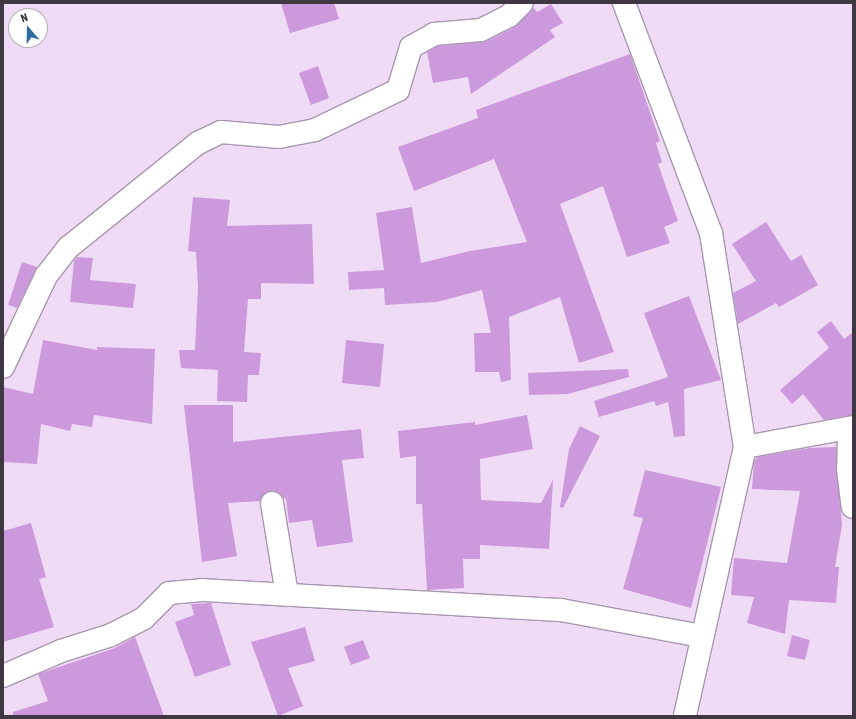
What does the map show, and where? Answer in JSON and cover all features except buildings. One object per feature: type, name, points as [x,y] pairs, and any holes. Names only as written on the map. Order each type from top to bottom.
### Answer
[{"type":"street","points":[[3,367],[46,276],[68,247],[198,143],[220,132],[278,138],[315,130],[398,90],[411,48],[434,34],[482,30],[509,16],[522,3]]},
{"type":"street","points":[[624,3],[711,233],[745,447],[701,636],[685,716]]},
{"type":"street","points":[[745,447],[851,428],[848,469],[850,505],[853,507]]},
{"type":"street","points":[[272,503],[287,595]]},
{"type":"street","points":[[3,676],[61,651],[118,632],[144,618],[169,593],[202,590],[561,610],[701,636]]}]
